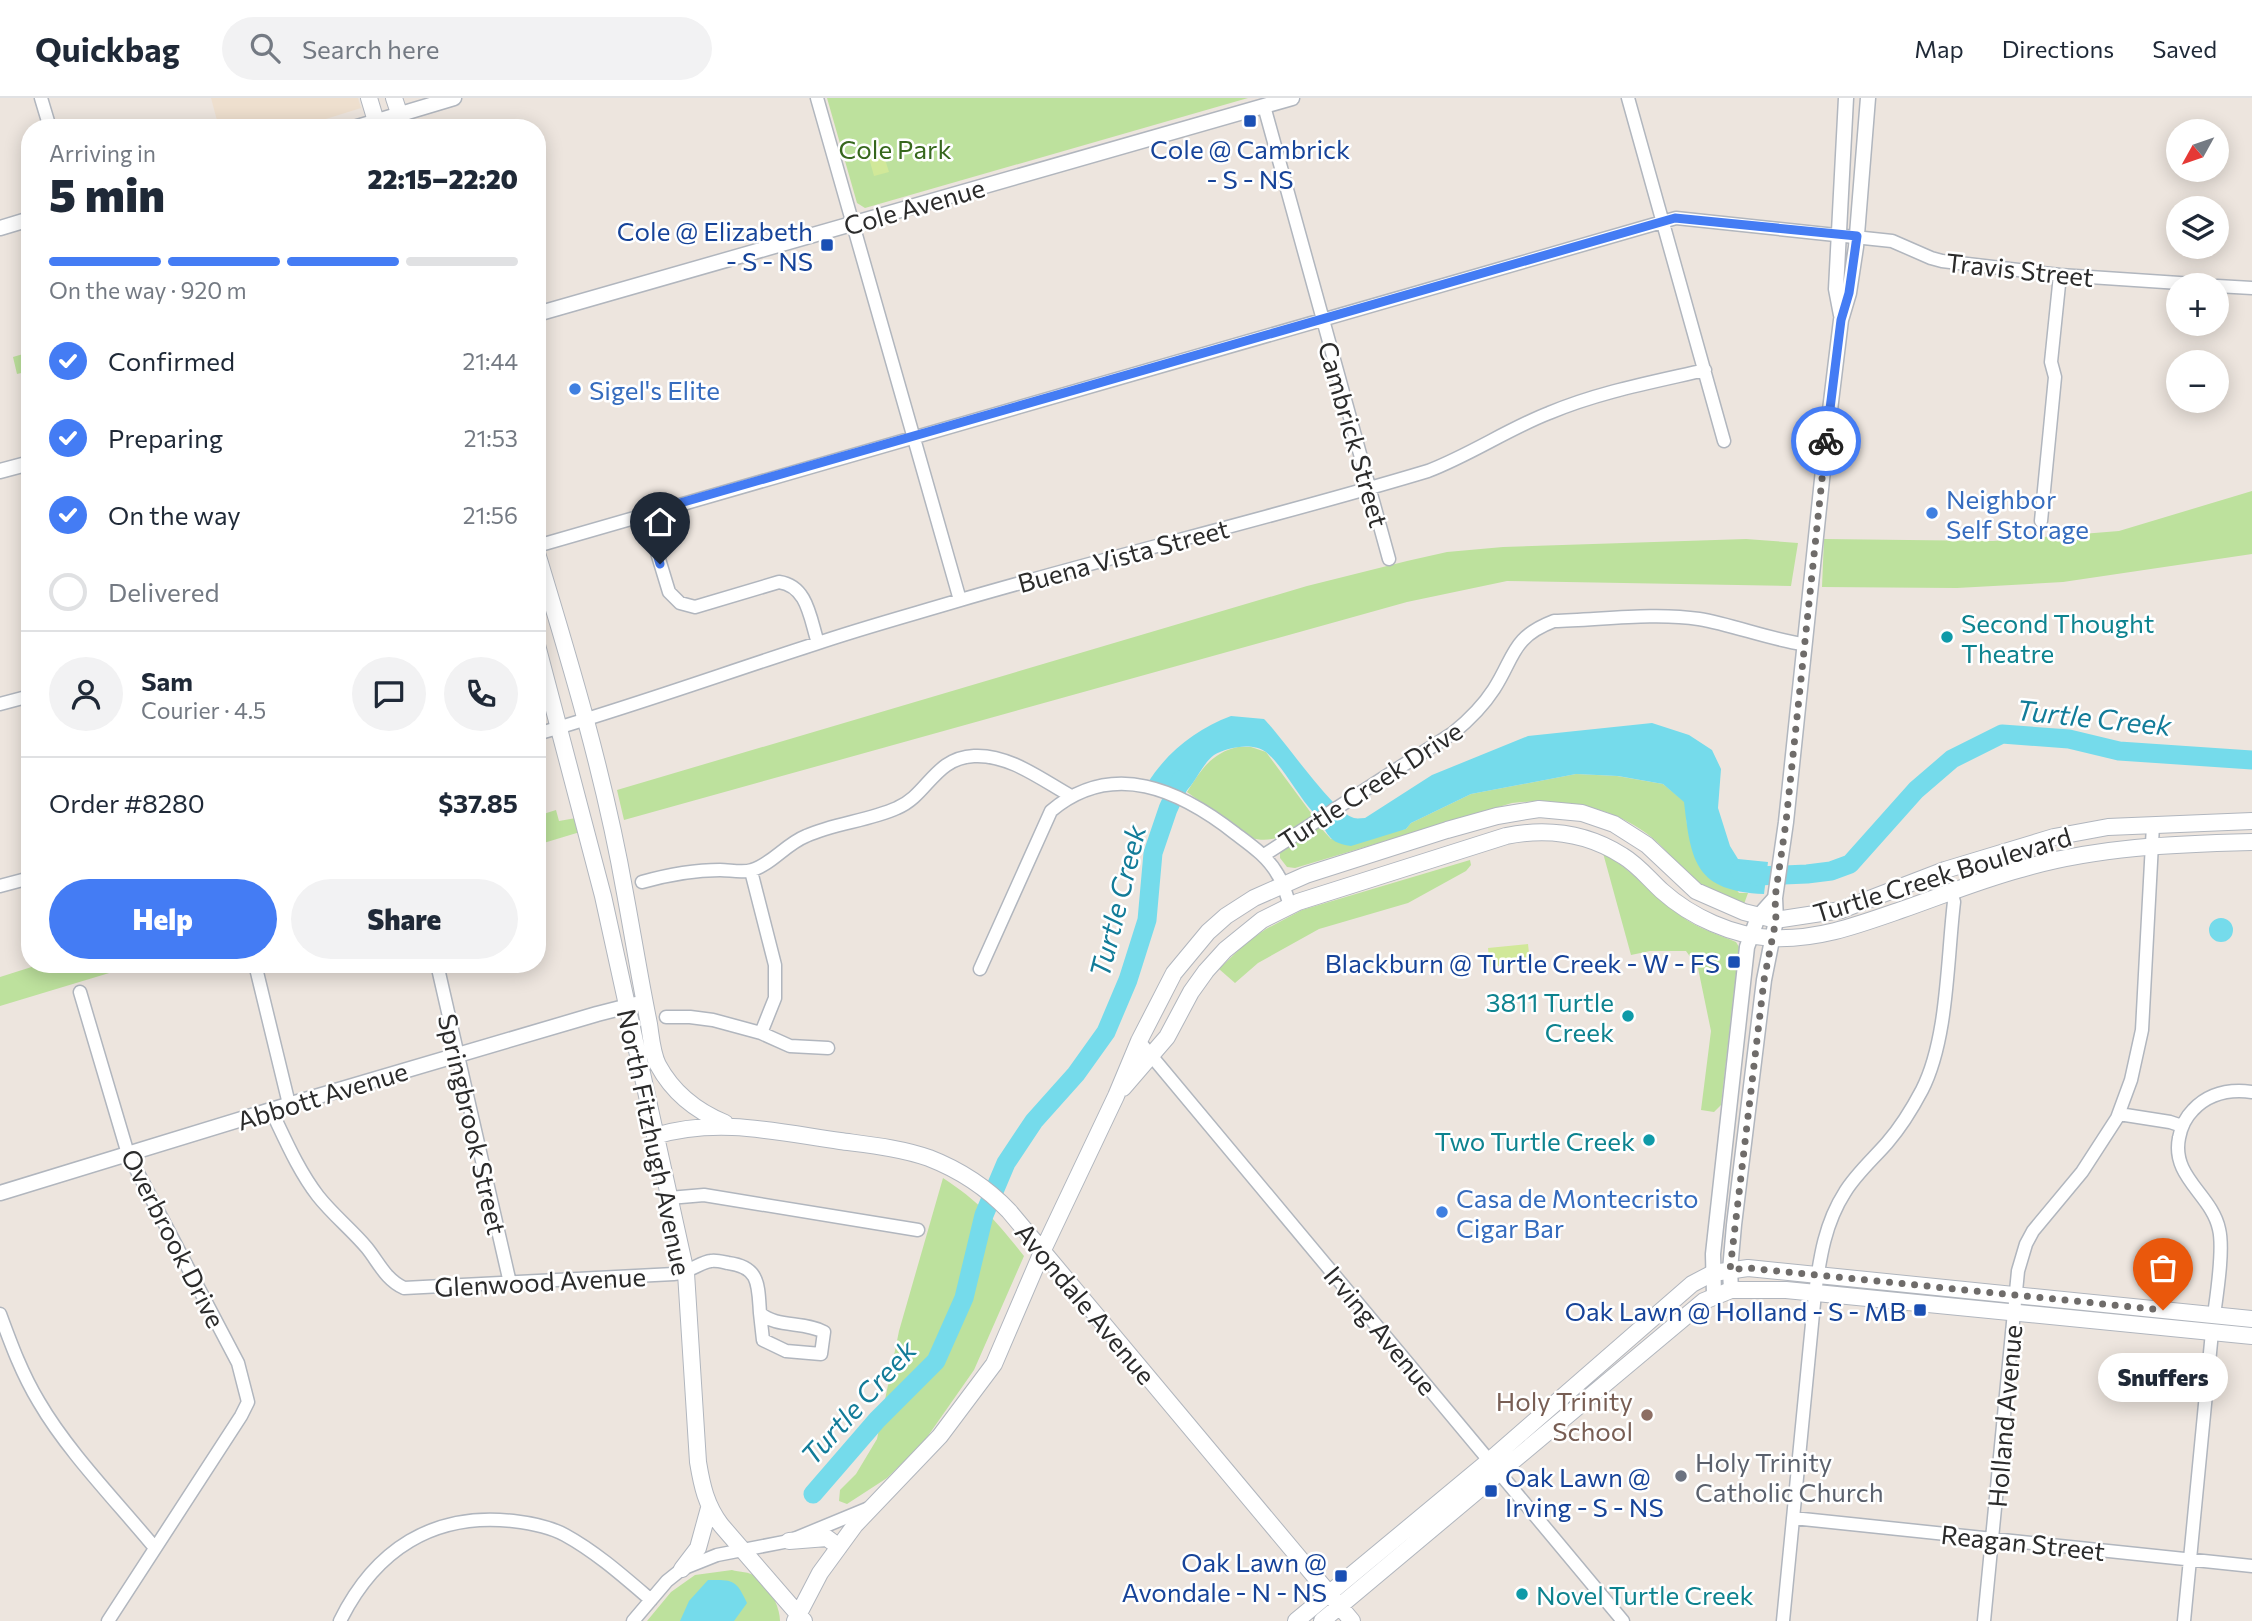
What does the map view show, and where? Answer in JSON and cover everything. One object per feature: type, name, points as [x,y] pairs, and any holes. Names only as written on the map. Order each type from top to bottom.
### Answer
[{"type":"main road","points":[[369,98],[375,119]]},
{"type":"main road","name":"North Fitzhugh Avenue","points":[[546,584],[586,720],[625,891],[657,1063]]},
{"type":"main road","name":"North Fitzhugh Avenue","points":[[546,677],[603,896],[625,1007],[686,1273],[702,1490],[709,1508],[799,1619]]},
{"type":"main road","name":"Turtle Creek Boulevard","points":[[875,1503],[940,1436],[994,1364],[1038,1246],[1116,1096],[1139,1041],[1174,973],[1226,916],[1241,905],[1282,884],[1472,823],[1539,809],[1567,810],[1599,818],[1629,832],[1647,845],[1696,891],[1727,906],[1776,920],[1841,910],[1945,870],[2054,837],[2108,827],[2252,821]]},
{"type":"main road","points":[[1472,823],[1478,844]]},
{"type":"main road","name":"Turtle Creek Boulevard","points":[[1116,1096],[1167,1037],[1191,992],[1206,971],[1242,935],[1262,920],[1290,905],[1506,836],[1534,832],[1561,833],[1592,841],[1624,857],[1681,906],[1697,915],[1750,936],[1773,938],[1841,932],[1993,877],[2056,860],[2152,846],[2252,842]]},
{"type":"main road","points":[[1945,870],[1951,892]]},
{"type":"main road","points":[[603,896],[625,891]]},
{"type":"main road","points":[[1187,956],[1206,971]]},
{"type":"main road","name":"Avondale Avenue","points":[[657,1063],[678,1093],[688,1102],[710,1117],[734,1126]]},
{"type":"main road","name":"Avondale Avenue","points":[[655,1136],[692,1127],[734,1126],[907,1152],[946,1165],[974,1180],[998,1199],[1352,1621]]},
{"type":"main road","points":[[1322,1621],[1334,1600],[1598,1365],[1692,1284],[1721,1271],[1748,1268],[2252,1319]]},
{"type":"main road","points":[[1296,1621],[1334,1600],[1500,1473],[1670,1327],[1714,1295],[1731,1290],[1756,1289],[1815,1293],[2252,1336]]},
{"type":"main road","points":[[2212,1332],[2214,1315]]},
{"type":"main road","points":[[1598,1365],[1610,1380]]},
{"type":"main road","points":[[799,1619],[820,1573],[875,1503]]},
{"type":"main road","points":[[682,1569],[698,1548],[709,1508]]},
{"type":"main road","points":[[789,1541],[827,1538],[839,1547]]},
{"type":"street","points":[[41,98],[47,119]]},
{"type":"street","points":[[399,113],[454,98]]},
{"type":"street","points":[[817,98],[960,600]]},
{"type":"street","name":"Cole Avenue","points":[[546,311],[1292,98]]},
{"type":"street","points":[[1628,98],[1724,441]]},
{"type":"street","points":[[1841,320],[1836,289],[1846,98]]},
{"type":"street","points":[[1714,1295],[1721,1271],[1746,1129],[1764,980],[1776,920],[1775,898],[1841,320],[1849,293],[1857,236],[1868,98]]},
{"type":"street","name":"Cambrick Street","points":[[1264,106],[1389,559]]},
{"type":"street","name":"Travis Street","points":[[546,542],[1675,218],[1892,241],[1942,261],[2059,281],[2166,284]]},
{"type":"street","points":[[0,228],[21,222]]},
{"type":"street","points":[[2041,522],[2056,377],[2051,362],[2059,281]]},
{"type":"street","points":[[2229,287],[2252,288]]},
{"type":"street","name":"Buena Vista Street","points":[[546,732],[960,600],[1369,489],[1448,463],[1548,413],[1606,394],[1705,370]]},
{"type":"street","points":[[0,471],[21,465]]},
{"type":"street","points":[[645,513],[668,592],[680,603],[695,607],[779,582],[787,583],[794,587],[804,600],[818,643]]},
{"type":"street","name":"Turtle Creek Drive","points":[[1264,855],[1468,722],[1495,687],[1512,652],[1520,642],[1530,633],[1554,621],[1676,617],[1721,624],[1803,644]]},
{"type":"street","points":[[0,704],[21,698]]},
{"type":"street","points":[[642,882],[665,875],[751,870],[807,835],[895,810],[909,803],[933,775],[960,759],[973,756],[1003,759],[1071,796]]},
{"type":"street","points":[[1041,779],[1055,808]]},
{"type":"street","points":[[980,969],[1055,808],[1071,796],[1094,788],[1126,782],[1189,802],[1210,813],[1264,855],[1279,876],[1290,905]]},
{"type":"street","name":"Holland Avenue","points":[[1984,1621],[2015,1295],[2022,1255],[2033,1231],[2082,1172],[2119,1114],[2131,1080],[2142,1030],[2153,825]]},
{"type":"street","points":[[751,870],[775,965],[775,998],[761,1033]]},
{"type":"street","points":[[0,886],[21,880]]},
{"type":"street","points":[[1783,1621],[1815,1293],[1827,1229],[1840,1200],[1907,1117],[1923,1088],[1934,1056],[1941,1022],[1954,902],[1951,892]]},
{"type":"street","points":[[1731,1290],[1721,1271],[1728,1126],[1750,936],[1758,917],[1775,898]]},
{"type":"street","points":[[257,973],[289,1104]]},
{"type":"street","name":"Springbrook Street","points":[[439,973],[510,1283]]},
{"type":"street","name":"Overbrook Drive","points":[[80,992],[128,1154],[239,1363],[247,1402],[241,1416],[155,1548]]},
{"type":"street","name":"Abbott Avenue","points":[[0,1193],[289,1104],[645,1003]]},
{"type":"street","points":[[666,1017],[701,1018],[761,1033],[790,1046],[828,1048]]},
{"type":"street","name":"Irving Avenue","points":[[1139,1041],[1623,1621]]},
{"type":"street","points":[[2214,1315],[2220,1254],[2219,1229],[2214,1216],[2182,1169],[2178,1148],[2182,1126],[2187,1116],[2206,1099],[2228,1091],[2252,1092]]},
{"type":"street","name":"Glenwood Avenue","points":[[271,1110],[300,1170],[319,1196],[395,1284],[404,1288],[686,1273],[710,1261],[742,1265],[758,1282],[760,1313],[763,1340],[786,1351],[821,1354],[824,1332],[813,1326],[772,1320],[760,1313]]},
{"type":"street","points":[[2119,1114],[2182,1126]]},
{"type":"street","points":[[1728,1126],[1746,1129]]},
{"type":"street","points":[[669,1198],[704,1195],[918,1230]]},
{"type":"street","points":[[0,1314],[38,1402],[56,1429],[155,1548],[108,1621]]},
{"type":"street","points":[[2184,1621],[2212,1332]]},
{"type":"street","name":"Turtle Creek Boulevard","points":[[682,1569],[717,1555],[789,1541],[875,1503]]},
{"type":"street","name":"Reagan Street","points":[[1793,1518],[2252,1566]]},
{"type":"street","points":[[340,1621],[364,1580],[395,1551],[435,1528],[469,1519],[521,1522],[563,1534],[612,1566],[651,1600]]},
{"type":"street","points":[[633,1621],[667,1581],[682,1569]]},
{"type":"shaded area","points":[[211,98],[358,98],[361,108],[326,119],[217,119]]},
{"type":"green space","name":"Cole Park","points":[[827,98],[1248,98],[865,208],[857,203]]},
{"type":"green space","points":[[880,143],[889,172],[874,176],[866,147]]},
{"type":"green space","points":[[21,355],[21,373],[17,374],[13,357]]},
{"type":"green space","points":[[2252,491],[2252,554],[2063,582],[1957,588],[1822,587],[1824,539],[1993,541],[2119,531]]},
{"type":"green space","points":[[1746,539],[1798,543],[1791,586],[1507,581],[1407,602],[624,820],[617,790],[1307,586],[1447,552],[1503,547]]},
{"type":"green space","points":[[1238,747],[1251,747],[1266,752],[1314,817],[1277,838],[1260,840],[1251,838],[1187,792],[1214,758]]},
{"type":"green space","points":[[1576,774],[1617,776],[1663,784],[1685,802],[1687,825],[1739,893],[1748,893],[1744,904],[1698,883],[1658,843],[1631,823],[1599,810],[1564,803],[1512,803],[1295,868],[1287,867],[1280,858],[1280,850],[1318,825],[1331,839],[1406,829],[1411,823],[1471,794]]},
{"type":"green space","points":[[556,810],[559,821],[576,818],[580,832],[546,842],[546,813]]},
{"type":"green space","points":[[1603,853],[1624,867],[1681,916],[1736,942],[1739,947],[1721,1105],[1714,1112],[1701,1110],[1711,1031],[1698,968],[1686,951],[1650,951],[1631,955]]},
{"type":"green space","points":[[1470,860],[1471,865],[1466,871],[1408,903],[1319,929],[1258,963],[1235,983],[1219,969],[1246,943],[1302,910]]},
{"type":"green space","points":[[1528,944],[1530,962],[1490,967],[1488,948]]},
{"type":"green space","points":[[21,970],[21,973],[109,973],[0,1006],[0,977]]},
{"type":"green space","points":[[943,1178],[988,1214],[1024,1256],[974,1370],[923,1443],[887,1478],[847,1504],[839,1501],[840,1490],[856,1474],[877,1439],[899,1331]]},
{"type":"green space","points":[[732,1570],[753,1575],[765,1585],[776,1603],[780,1621],[647,1621],[671,1592],[695,1575]]},
{"type":"water","points":[[1231,716],[1264,719],[1321,789],[1345,813],[1354,818],[1365,818],[1432,775],[1528,736],[1652,723],[1689,735],[1712,750],[1721,769],[1718,808],[1730,846],[1738,859],[1768,862],[1764,894],[1724,887],[1701,870],[1690,842],[1684,802],[1663,784],[1618,776],[1576,774],[1471,794],[1411,823],[1406,829],[1351,846],[1331,838],[1278,765],[1261,749],[1240,747],[1214,755],[1184,793],[1147,784],[1183,743]]},
{"type":"water","points":[[2221,918],[2230,921],[2233,930],[2230,939],[2221,942],[2212,939],[2209,930],[2212,921]]},
{"type":"water","points":[[708,1580],[733,1582],[747,1603],[734,1621],[680,1621],[689,1601]]},
{"type":"waterway","name":"Turtle Creek","points":[[1740,871],[1758,876],[1807,874],[1831,871],[1850,864],[1916,790],[1952,759],[2002,734],[2069,739],[2119,751],[2252,760]]},
{"type":"waterway","name":"Turtle Creek","points":[[813,1494],[877,1420],[936,1361],[964,1298],[984,1215],[1006,1163],[1034,1121],[1076,1074],[1106,1032],[1128,980],[1147,920],[1153,853],[1181,780]]},
{"type":"way so far","points":[[1826,441],[1786,822],[1775,898],[1776,920],[1764,980],[1730,1270],[1748,1268],[2163,1310]]},
{"type":"place","name":"Cole @ Cambrick - S - NS","points":[[1250,121]]},
{"type":"place","name":"Cole @ Elizabeth - S - NS","points":[[827,245]]},
{"type":"place","name":"Sigel's Elite","points":[[575,389]]},
{"type":"place","name":"Neighbor Self Storage","points":[[1932,513]]},
{"type":"place","name":"Second Thought Theatre","points":[[1947,637]]},
{"type":"place","name":"Blackburn @ Turtle Creek - W - FS","points":[[1734,962]]},
{"type":"place","name":"3811 Turtle Creek","points":[[1628,1016]]},
{"type":"place","name":"Two Turtle Creek","points":[[1649,1140]]},
{"type":"place","name":"Casa de Montecristo Cigar Bar","points":[[1442,1212]]},
{"type":"place","name":"Oak Lawn @ Holland - S - MB","points":[[1920,1310]]},
{"type":"place","name":"Snuffers","points":[[2163,1310]]},
{"type":"place","name":"Holy Trinity School","points":[[1647,1415]]},
{"type":"place","name":"Holy Trinity Catholic Church","points":[[1681,1476]]},
{"type":"place","name":"Oak Lawn @ Irving - S - NS","points":[[1491,1491]]},
{"type":"place","name":"Oak Lawn @ Avondale - N - NS","points":[[1341,1576]]},
{"type":"place","name":"Novel Turtle Creek","points":[[1522,1594]]},
{"type":"route","points":[[660,564],[645,513],[1675,218],[1857,236],[1849,293],[1841,320],[1826,441]]}]
